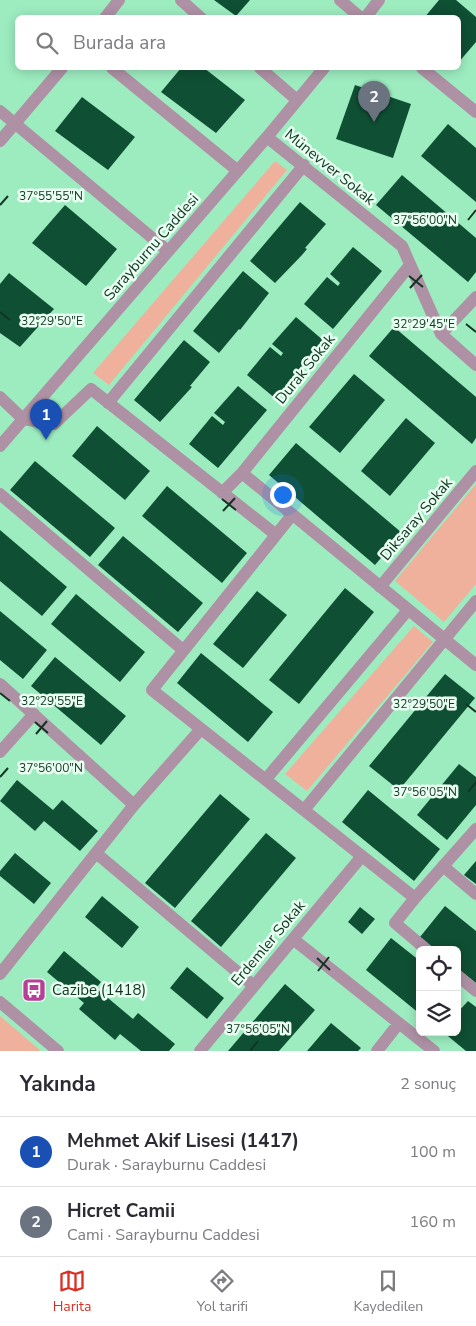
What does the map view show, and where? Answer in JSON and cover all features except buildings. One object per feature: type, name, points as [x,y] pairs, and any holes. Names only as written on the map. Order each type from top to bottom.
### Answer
[{"type":"street","points":[[107,15],[119,0]]},
{"type":"street","points":[[181,0],[198,15]]},
{"type":"street","points":[[340,0],[358,15]]},
{"type":"street","points":[[368,15],[380,0]]},
{"type":"street","points":[[0,141],[60,70]]},
{"type":"street","points":[[114,70],[238,170]]},
{"type":"street","points":[[262,70],[297,100]]},
{"type":"street","name":"Sarayburnu Caddesi","points":[[0,446],[267,137],[322,70]]},
{"type":"street","points":[[424,70],[476,112]]},
{"type":"street","points":[[0,111],[168,251]]},
{"type":"street","name":"Münevver Sokak","points":[[267,137],[402,246],[441,334],[476,365]]},
{"type":"street","points":[[108,403],[304,165]]},
{"type":"street","name":"Durak Sokak","points":[[222,493],[242,473],[410,264]]},
{"type":"street","points":[[441,334],[476,297]]},
{"type":"street","points":[[0,397],[23,419],[54,424],[91,389],[275,534]]},
{"type":"street","name":"Diksaray Sokak","points":[[380,587],[476,471]]},
{"type":"street","points":[[242,473],[476,665]]},
{"type":"street","points":[[0,494],[183,650]]},
{"type":"street","points":[[292,515],[152,690],[415,898]]},
{"type":"street","points":[[304,810],[476,601]]},
{"type":"street","points":[[266,779],[408,610]]},
{"type":"street","points":[[0,684],[134,805]]},
{"type":"street","points":[[0,752],[34,714]]},
{"type":"street","points":[[0,974],[134,805],[201,729]]},
{"type":"street","points":[[422,946],[395,923],[476,829]]},
{"type":"street","points":[[96,853],[254,986]]},
{"type":"street","name":"Erdemler Sokak","points":[[200,1051],[362,856]]},
{"type":"street","points":[[443,866],[476,894]]},
{"type":"street","points":[[294,938],[434,1051]]},
{"type":"street","points":[[461,978],[476,991]]},
{"type":"street","points":[[0,1002],[58,1051]]},
{"type":"street","points":[[377,1051],[399,1023]]},
{"type":"shaded area","points":[[275,161],[287,170],[109,385],[93,373]]},
{"type":"shaded area","points":[[476,484],[476,584],[444,622],[395,581]]},
{"type":"shaded area","points":[[414,626],[433,642],[307,791],[285,774]]},
{"type":"shaded area","points":[[0,1016],[41,1051],[0,1051]]},
{"type":"place","name":"Hicret Camii","points":[[374,122]]},
{"type":"place","name":"Mehmet Akif Lisesi (1417)","points":[[46,440]]},
{"type":"place","name":"Cazibe (1418)","points":[[34,990]]}]
